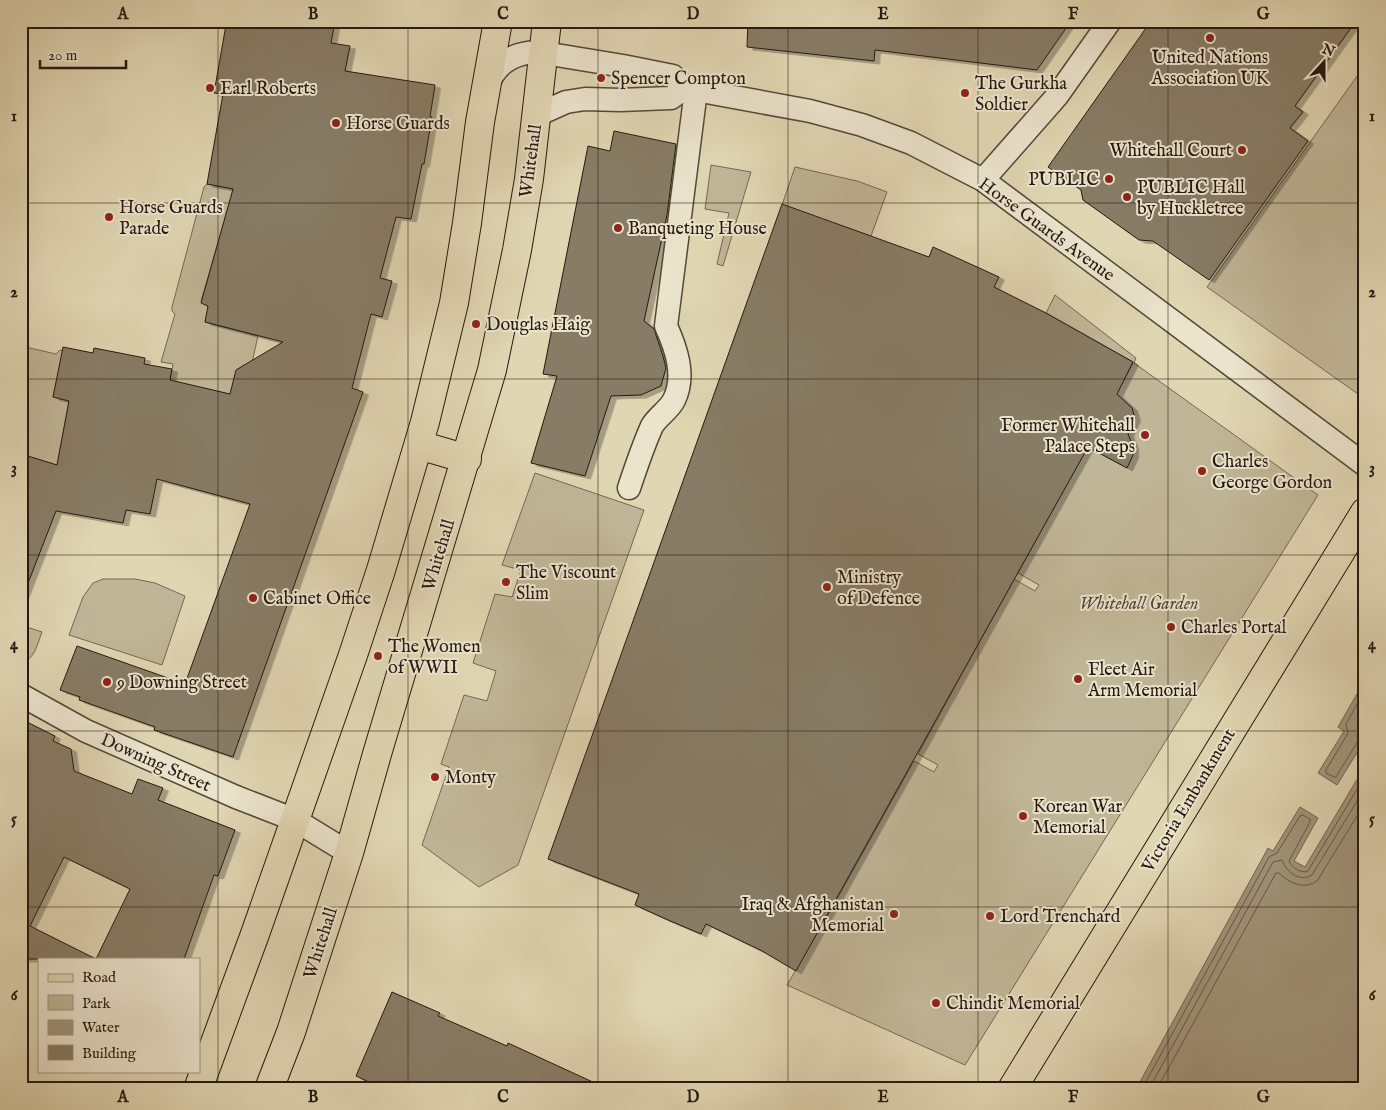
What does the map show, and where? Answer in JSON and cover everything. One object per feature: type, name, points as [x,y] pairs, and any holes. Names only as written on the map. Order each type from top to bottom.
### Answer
[{"type":"main road","points":[[198,1089],[295,820],[378,578],[419,445],[454,303],[498,21]]},
{"type":"main road","name":"Whitehall","points":[[271,1082],[302,1000],[349,853],[492,370],[517,250],[529,179],[547,21]]},
{"type":"main road","points":[[419,445],[466,459]]},
{"type":"main road","name":"Victoria Embankment","points":[[1012,1089],[1365,512]]},
{"type":"street","points":[[983,180],[1057,96],[1110,21]]},
{"type":"street","name":"Horse Guards Avenue","points":[[485,95],[490,80],[498,68],[508,59],[521,53],[544,53],[673,76],[691,89],[810,111],[862,125],[911,144],[983,180],[1365,464]]},
{"type":"street","points":[[537,115],[566,102],[585,99],[671,98],[691,89]]},
{"type":"street","points":[[628,488],[653,424],[665,413],[674,399],[679,384],[677,353],[666,326],[691,89]]},
{"type":"street","name":"Downing Street","points":[[21,695],[86,731],[236,797],[295,820],[349,853]]},
{"type":"green space","points":[[1365,65],[1365,399],[1207,287]]},
{"type":"green space","points":[[711,165],[751,172],[723,266],[717,264],[729,213],[705,209]]},
{"type":"green space","points":[[795,167],[857,181],[887,192],[871,236],[782,205]]},
{"type":"green space","points":[[207,184],[242,190],[229,205],[201,301],[209,306],[205,322],[258,336],[241,397],[170,381],[173,364],[161,362],[175,314],[172,311],[172,307],[204,187]]},
{"type":"green space","name":"Whitehall Garden","points":[[1055,295],[1136,358],[1134,363],[1318,495],[965,1065],[787,985],[914,761],[934,772],[938,765],[918,754],[1014,579],[1035,591],[1039,585],[1018,573],[1133,363],[1046,313]]},
{"type":"green space","points":[[21,346],[56,354],[60,350],[63,351],[53,397],[69,401],[57,465],[21,454]]},
{"type":"green space","points":[[535,473],[644,510],[518,865],[479,887],[422,845],[449,767],[441,764],[464,695],[487,701],[496,671],[473,663],[495,594],[512,597],[521,570],[502,565]]},
{"type":"green space","points":[[103,579],[135,579],[155,583],[185,596],[162,665],[69,635],[83,597],[93,583]]},
{"type":"green space","points":[[21,625],[42,632],[32,655],[21,663]]},
{"type":"water","points":[[1365,680],[1365,743],[1363,743],[1337,785],[1318,773],[1344,731],[1338,727]]},
{"type":"water","points":[[1365,766],[1365,1089],[1136,1089],[1268,848],[1273,851],[1300,807],[1318,818],[1294,861],[1305,867]]},
{"type":"building","points":[[235,21],[335,21],[331,43],[350,46],[345,71],[435,85],[424,164],[422,164],[411,219],[396,217],[380,278],[392,281],[382,317],[371,314],[352,388],[363,392],[233,757],[154,730],[155,727],[79,700],[80,697],[60,690],[77,646],[185,684],[250,504],[157,479],[150,514],[126,510],[123,523],[56,511],[23,596],[21,596],[21,454],[57,465],[69,401],[53,397],[63,347],[93,353],[94,348],[145,358],[144,364],[172,369],[170,380],[230,394],[236,370],[283,342],[205,322],[208,306],[201,303],[233,189],[207,184],[223,94],[214,93],[226,25],[234,27]]},
{"type":"building","points":[[748,21],[1071,21],[1037,70],[875,50],[874,61],[747,47]]},
{"type":"building","name":"Whitehall Court","points":[[1151,21],[1356,21],[1295,106],[1303,112],[1290,128],[1308,141],[1209,280],[1153,241],[1139,240],[1083,200],[1081,190],[1048,167]]},
{"type":"building","points":[[614,131],[676,144],[667,215],[644,321],[654,329],[666,368],[661,386],[641,395],[611,396],[585,476],[531,463],[557,376],[543,374],[588,146],[610,151]]},
{"type":"building","name":"Ministry of Defence","points":[[782,204],[929,257],[933,247],[999,277],[994,287],[1046,313],[1133,362],[1117,394],[1132,408],[1135,418],[1128,434],[1133,446],[1133,455],[1127,468],[1088,447],[796,971],[762,951],[706,924],[701,934],[668,920],[635,905],[639,894],[548,859]]},
{"type":"building","points":[[21,719],[55,736],[53,741],[71,749],[74,771],[132,794],[138,779],[163,788],[158,800],[235,830],[218,876],[214,875],[184,958],[96,958],[130,889],[64,857],[30,926],[94,958],[21,959]]},
{"type":"building","points":[[392,992],[440,1013],[438,1016],[507,1046],[508,1043],[608,1089],[384,1089],[356,1076]]},
{"type":"place","name":"United Nations Association UK","points":[[1210,38]]},
{"type":"place","name":"Spencer Compton","points":[[601,78]]},
{"type":"place","name":"Earl Roberts","points":[[210,88]]},
{"type":"place","name":"The Gurkha Soldier","points":[[965,93]]},
{"type":"place","name":"Horse Guards","points":[[336,123]]},
{"type":"place","name":"Whitehall Court","points":[[1242,150]]},
{"type":"place","name":"PUBLIC","points":[[1109,179]]},
{"type":"place","name":"PUBLIC Hall by Huckletree","points":[[1127,197]]},
{"type":"place","name":"Horse Guards Parade","points":[[109,217]]},
{"type":"place","name":"Banqueting House","points":[[618,228]]},
{"type":"place","name":"Douglas Haig","points":[[476,324]]},
{"type":"place","name":"Former Whitehall Palace Steps","points":[[1145,435]]},
{"type":"place","name":"Charles George Gordon","points":[[1202,471]]},
{"type":"place","name":"The Viscount Slim","points":[[506,582]]},
{"type":"place","name":"Ministry of Defence","points":[[827,587]]},
{"type":"place","name":"Cabinet Office","points":[[253,598]]},
{"type":"place","name":"Charles Portal","points":[[1171,627]]},
{"type":"place","name":"The Women of WWII","points":[[378,656]]},
{"type":"place","name":"Fleet Air Arm Memorial","points":[[1078,679]]},
{"type":"place","name":"9 Downing Street","points":[[107,682]]},
{"type":"place","name":"Monty","points":[[435,777]]},
{"type":"place","name":"Korean War Memorial","points":[[1023,816]]},
{"type":"place","name":"Iraq & Afghanistan Memorial","points":[[894,914]]},
{"type":"place","name":"Lord Trenchard","points":[[990,916]]},
{"type":"place","name":"Chindit Memorial","points":[[936,1003]]}]
